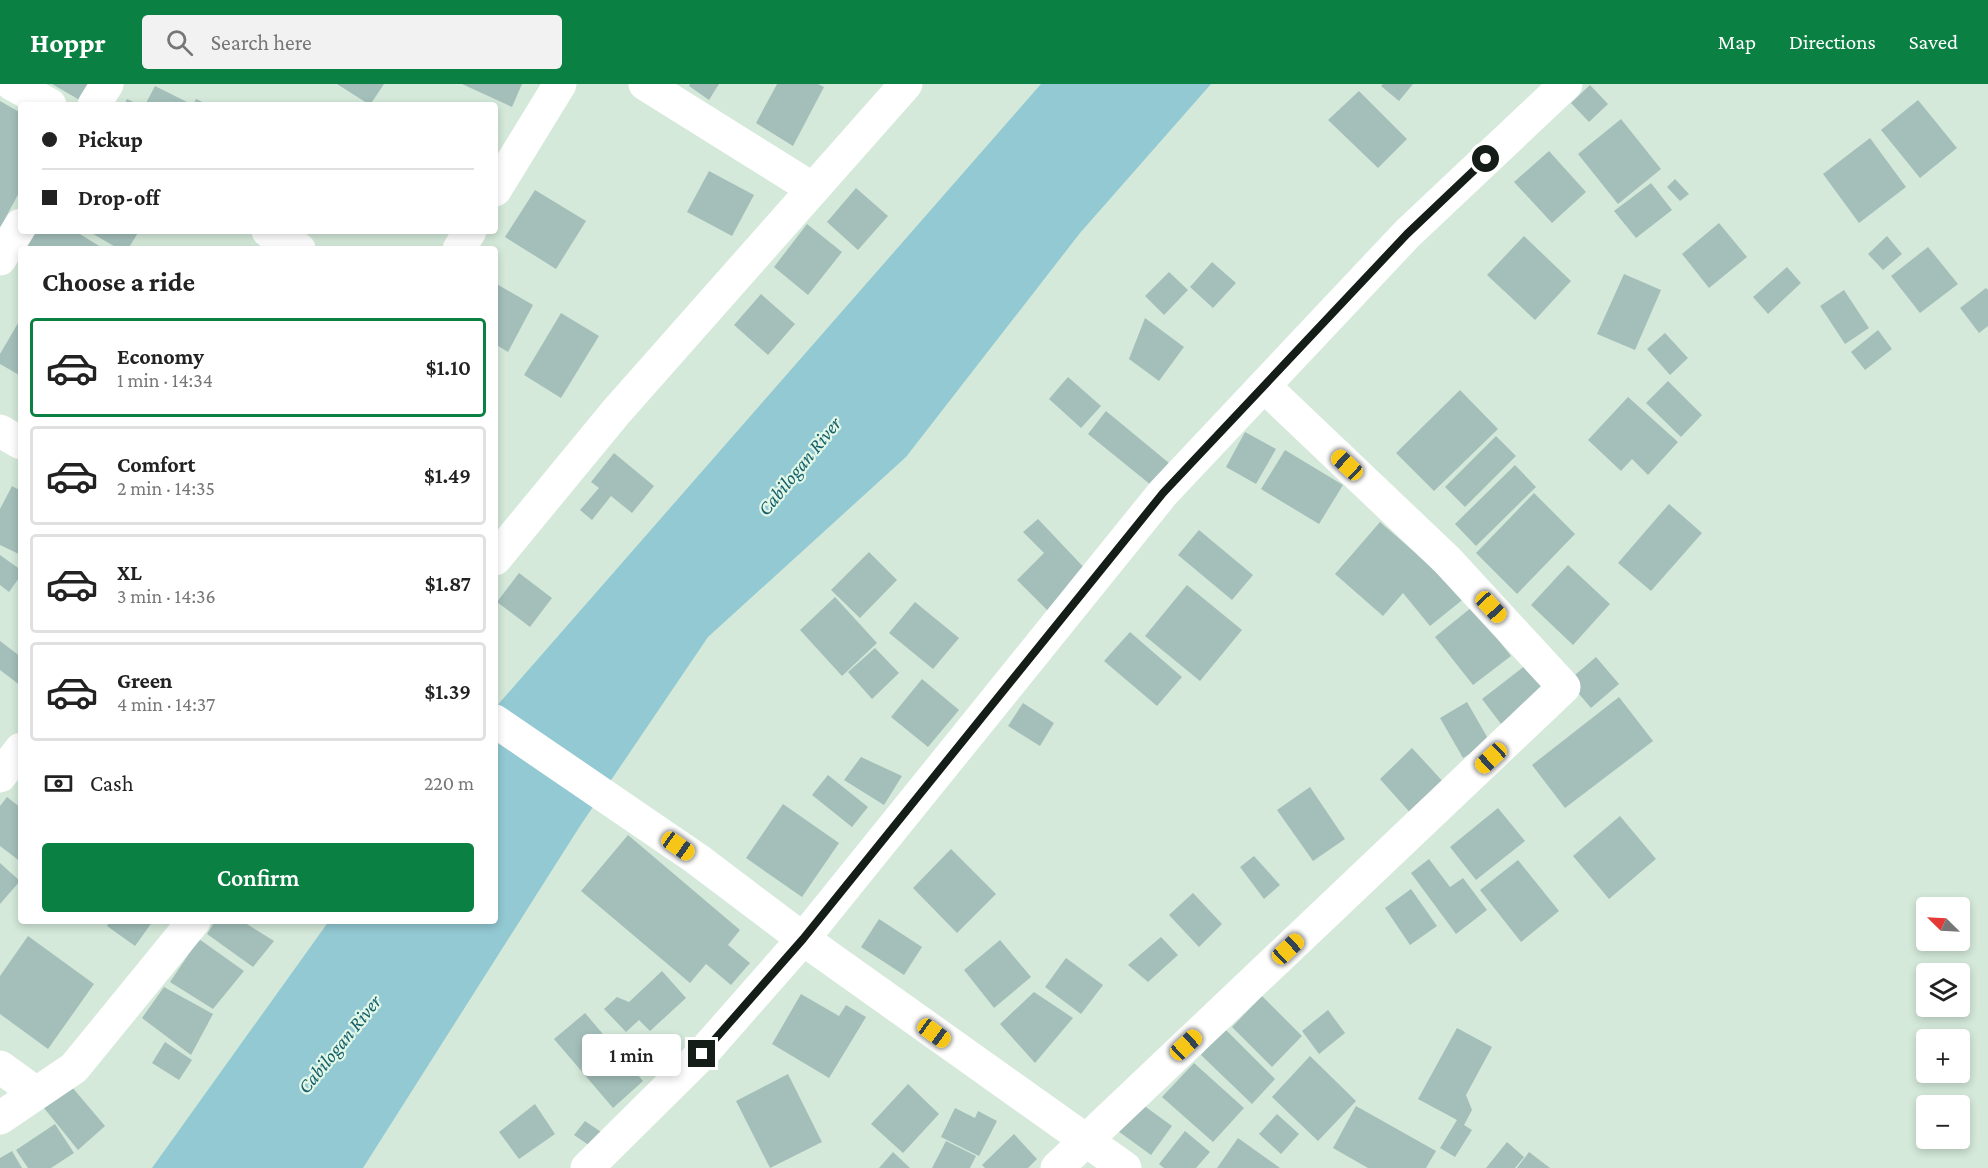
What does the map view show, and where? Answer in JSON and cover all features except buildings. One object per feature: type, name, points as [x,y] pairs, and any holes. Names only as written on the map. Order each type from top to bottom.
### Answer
[{"type":"street","points":[[12,84],[45,102]]},
{"type":"street","points":[[96,102],[107,84]]},
{"type":"street","points":[[498,185],[560,84]]},
{"type":"street","points":[[645,84],[813,189]]},
{"type":"street","points":[[498,555],[616,412],[906,84]]},
{"type":"street","points":[[587,1168],[702,1054],[803,939],[1163,493],[1407,234],[1566,84]]},
{"type":"street","points":[[0,259],[18,230]]},
{"type":"street","points":[[273,234],[294,246]]},
{"type":"street","points":[[1057,1168],[1564,687],[1447,560],[1264,386]]},
{"type":"street","points":[[0,431],[18,441]]},
{"type":"street","points":[[498,723],[697,859],[803,939],[1125,1168]]},
{"type":"street","points":[[0,1118],[74,1068],[192,924]]},
{"type":"street","points":[[0,1067],[36,1093]]},
{"type":"water","name":"Cabilogan River","points":[[1041,84],[1211,84],[1080,233],[906,457],[708,637],[580,826],[363,1168],[152,1168],[327,924],[498,924],[498,705]]},
{"type":"route","points":[[702,1054],[803,939],[1163,493],[1407,234],[1486,159]]}]
